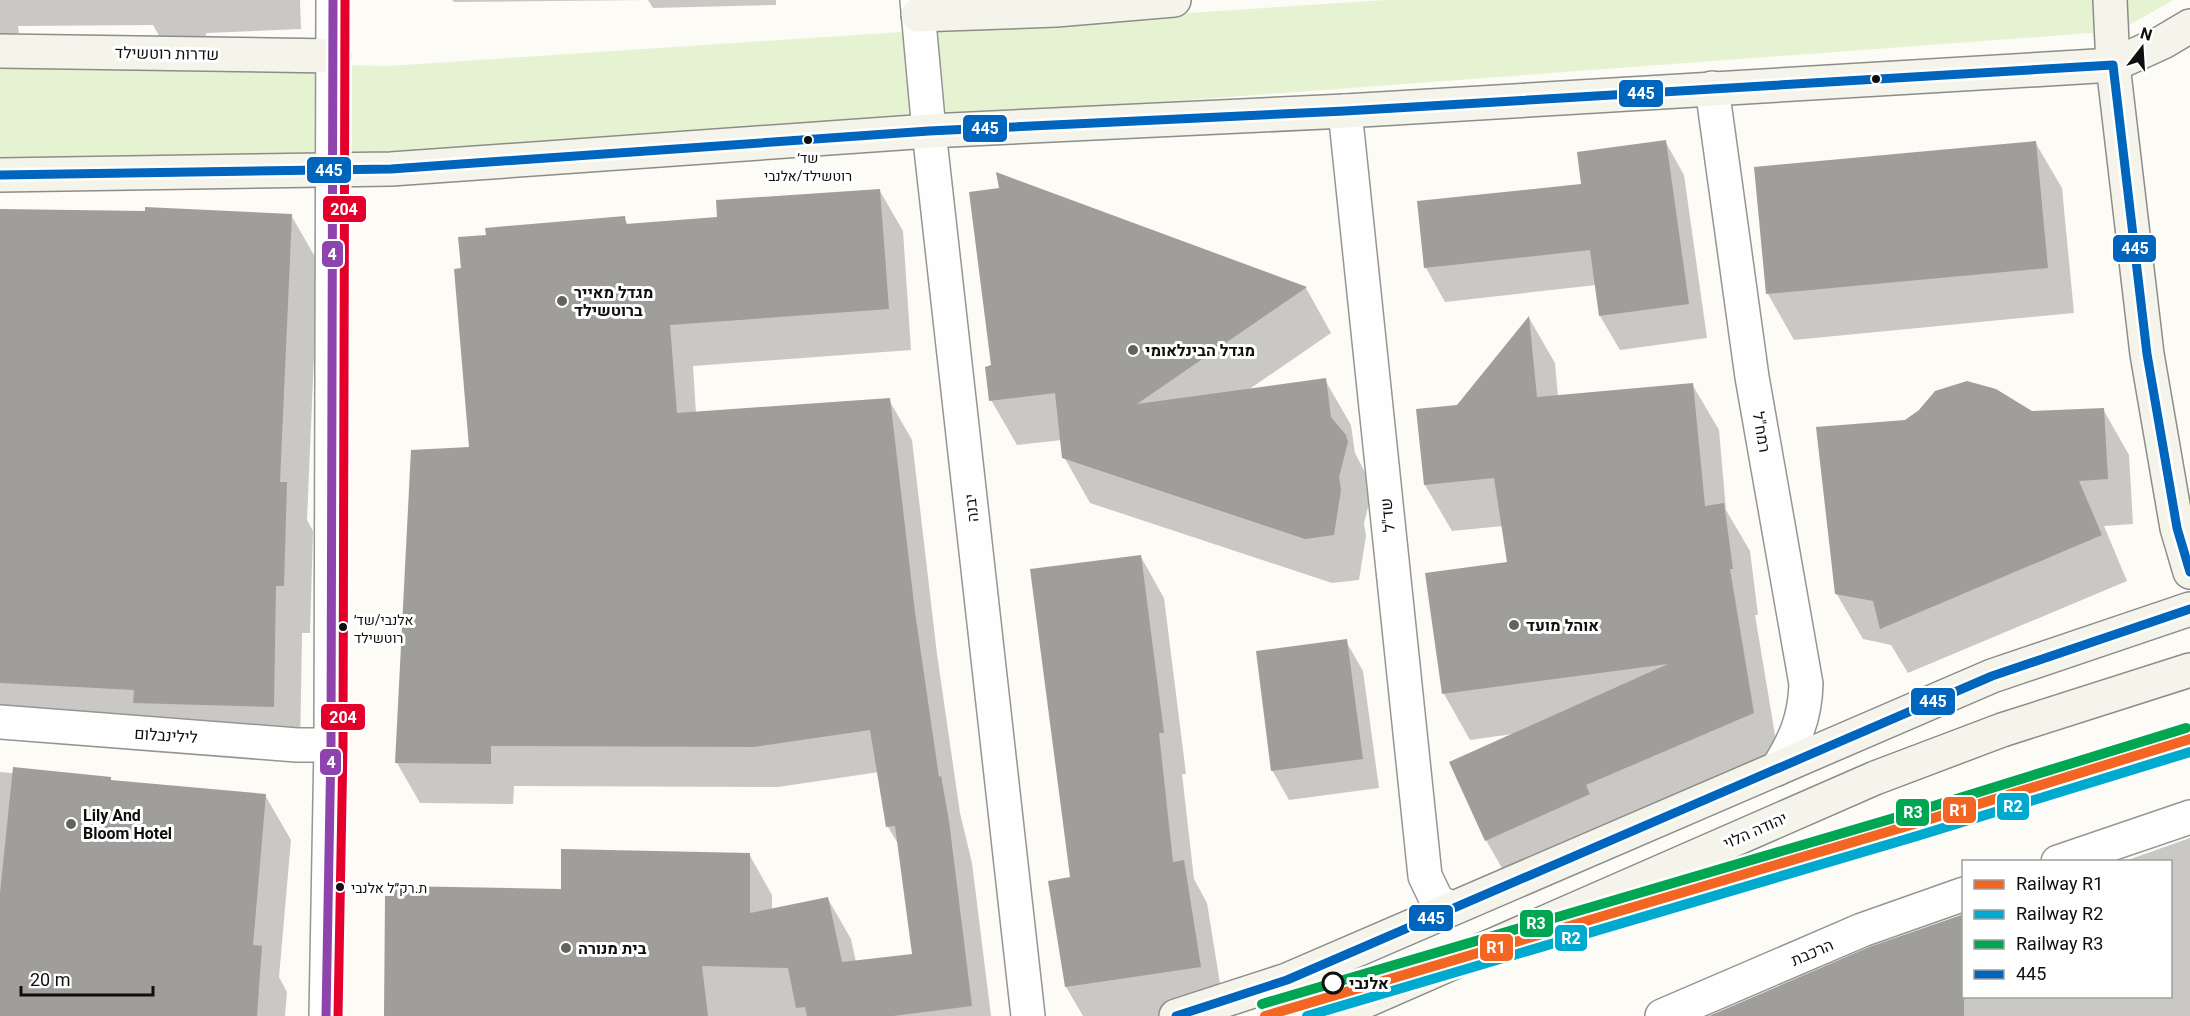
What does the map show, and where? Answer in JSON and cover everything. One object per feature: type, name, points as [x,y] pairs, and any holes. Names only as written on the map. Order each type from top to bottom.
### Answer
[{"type":"street","points":[[326,1016],[331,744],[333,0]]},
{"type":"street","points":[[917,8],[1056,9],[1174,0]]},
{"type":"street","points":[[2110,0],[2113,65],[2147,354],[2177,528],[2190,572]]},
{"type":"street","name":"יבנה","points":[[917,8],[1028,1016]]},
{"type":"street","points":[[0,175],[391,169],[929,132],[1345,111],[2113,65],[2190,26]]},
{"type":"street","name":"שדרות רוטשילד","points":[[0,51],[334,56]]},
{"type":"street","name":"רמח\"ל","points":[[1712,88],[1752,377],[1806,684],[1802,724],[1777,769]]},
{"type":"street","name":"שד\"ל","points":[[1345,111],[1425,876],[1437,901],[1451,908]]},
{"type":"street","points":[[1176,1016],[1287,980],[1992,676],[2190,609]]},
{"type":"street","name":"יהודה הלוי","points":[[1331,1016],[1875,778],[2002,730],[2190,670]]},
{"type":"street","name":"לילינבלום","points":[[0,722],[261,742],[331,744]]},
{"type":"street","points":[[2061,860],[2190,817]]},
{"type":"street","name":"הרכבת","points":[[1662,1016],[1862,930],[1962,895]]},
{"type":"green space","points":[[1385,0],[2173,0],[2126,27],[2091,33],[365,161],[0,161],[0,65],[388,66]]},
{"type":"building","points":[[1666,140],[1689,304],[1599,316],[1590,250],[1424,268],[1417,201],[1581,184],[1577,152]]},
{"type":"building","points":[[2036,141],[2048,268],[1766,294],[1754,167]]},
{"type":"building","points":[[996,172],[1307,287],[1137,404],[1326,378],[1331,417],[1346,435],[1348,442],[1339,477],[1341,490],[1334,535],[1305,539],[1062,458],[1055,393],[989,401],[985,367],[991,365],[969,192],[999,188]]},
{"type":"building","points":[[880,189],[889,309],[670,325],[677,413],[890,398],[915,612],[939,777],[941,776],[949,821],[972,1006],[893,1016],[807,1016],[805,1007],[796,1008],[788,968],[702,966],[708,1016],[384,1016],[385,896],[394,896],[395,886],[561,889],[561,849],[750,853],[750,913],[828,897],[842,962],[912,954],[895,826],[886,827],[870,730],[754,747],[491,746],[491,764],[395,763],[411,450],[469,447],[454,269],[461,268],[458,237],[486,235],[485,228],[625,216],[626,224],[717,217],[716,200]]},
{"type":"building","points":[[145,207],[292,214],[280,482],[287,482],[284,586],[276,586],[274,707],[133,703],[134,690],[0,683],[0,209],[145,211]]},
{"type":"building","points":[[1529,316],[1537,397],[1693,383],[1705,506],[1724,503],[1733,569],[1730,569],[1754,713],[1586,785],[1590,794],[1485,841],[1449,762],[1668,664],[1442,694],[1425,573],[1507,562],[1494,478],[1424,485],[1416,409],[1457,405]]},
{"type":"building","points":[[1967,381],[1996,389],[2032,411],[2104,408],[2108,479],[2079,481],[2102,535],[1880,629],[1873,601],[1835,594],[1816,427],[1905,420],[1919,410],[1935,391]]},
{"type":"building","points":[[1141,555],[1164,733],[1159,733],[1173,862],[1184,860],[1201,967],[1065,987],[1048,881],[1070,877],[1030,569]]},
{"type":"building","points":[[1347,639],[1363,759],[1271,771],[1256,651]]},
{"type":"building","points":[[13,767],[111,777],[111,780],[266,794],[253,945],[262,946],[257,1016],[0,1016],[0,893]]},
{"type":"building","points":[[1962,915],[1964,1016],[1709,1016],[1869,947]]},
{"type":"rail line","name":"R3","points":[[1262,1004],[1911,813],[2186,728]]},
{"type":"rail line","name":"R1","points":[[1265,1016],[1914,824],[2190,739]]},
{"type":"rail line","name":"R2","points":[[1307,1016],[1917,836],[2190,752]]},
{"type":"transit line","name":"4","points":[[326,1016],[331,745],[333,0]]},
{"type":"transit line","name":"204","points":[[338,1016],[343,745],[345,0]]},
{"type":"transit line","name":"445","points":[[0,175],[391,169],[929,131],[1345,111],[2113,65],[2147,354],[2177,528],[2190,572]]},
{"type":"transit line","name":"445","points":[[1176,1016],[1287,980],[1992,676],[2190,609]]},
{"type":"place","name":"שד׳ רוטשילד/אלנבי","points":[[808,140]]},
{"type":"place","name":"מגדל מאייר ברוטשילד","points":[[562,301]]},
{"type":"place","name":"מגדל הבינלאומי","points":[[1133,350]]},
{"type":"place","name":"אוהל מועד","points":[[1514,625]]},
{"type":"place","name":"אלנבי/שד׳ רוטשילד","points":[[343,627]]},
{"type":"place","name":"Lily And Bloom Hotel","points":[[71,824]]},
{"type":"place","name":"ת.רק״ל אלנבי","points":[[340,887]]},
{"type":"place","name":"בית מנורה","points":[[566,948]]},
{"type":"place","name":"אלנבי","points":[[1333,983]]}]
